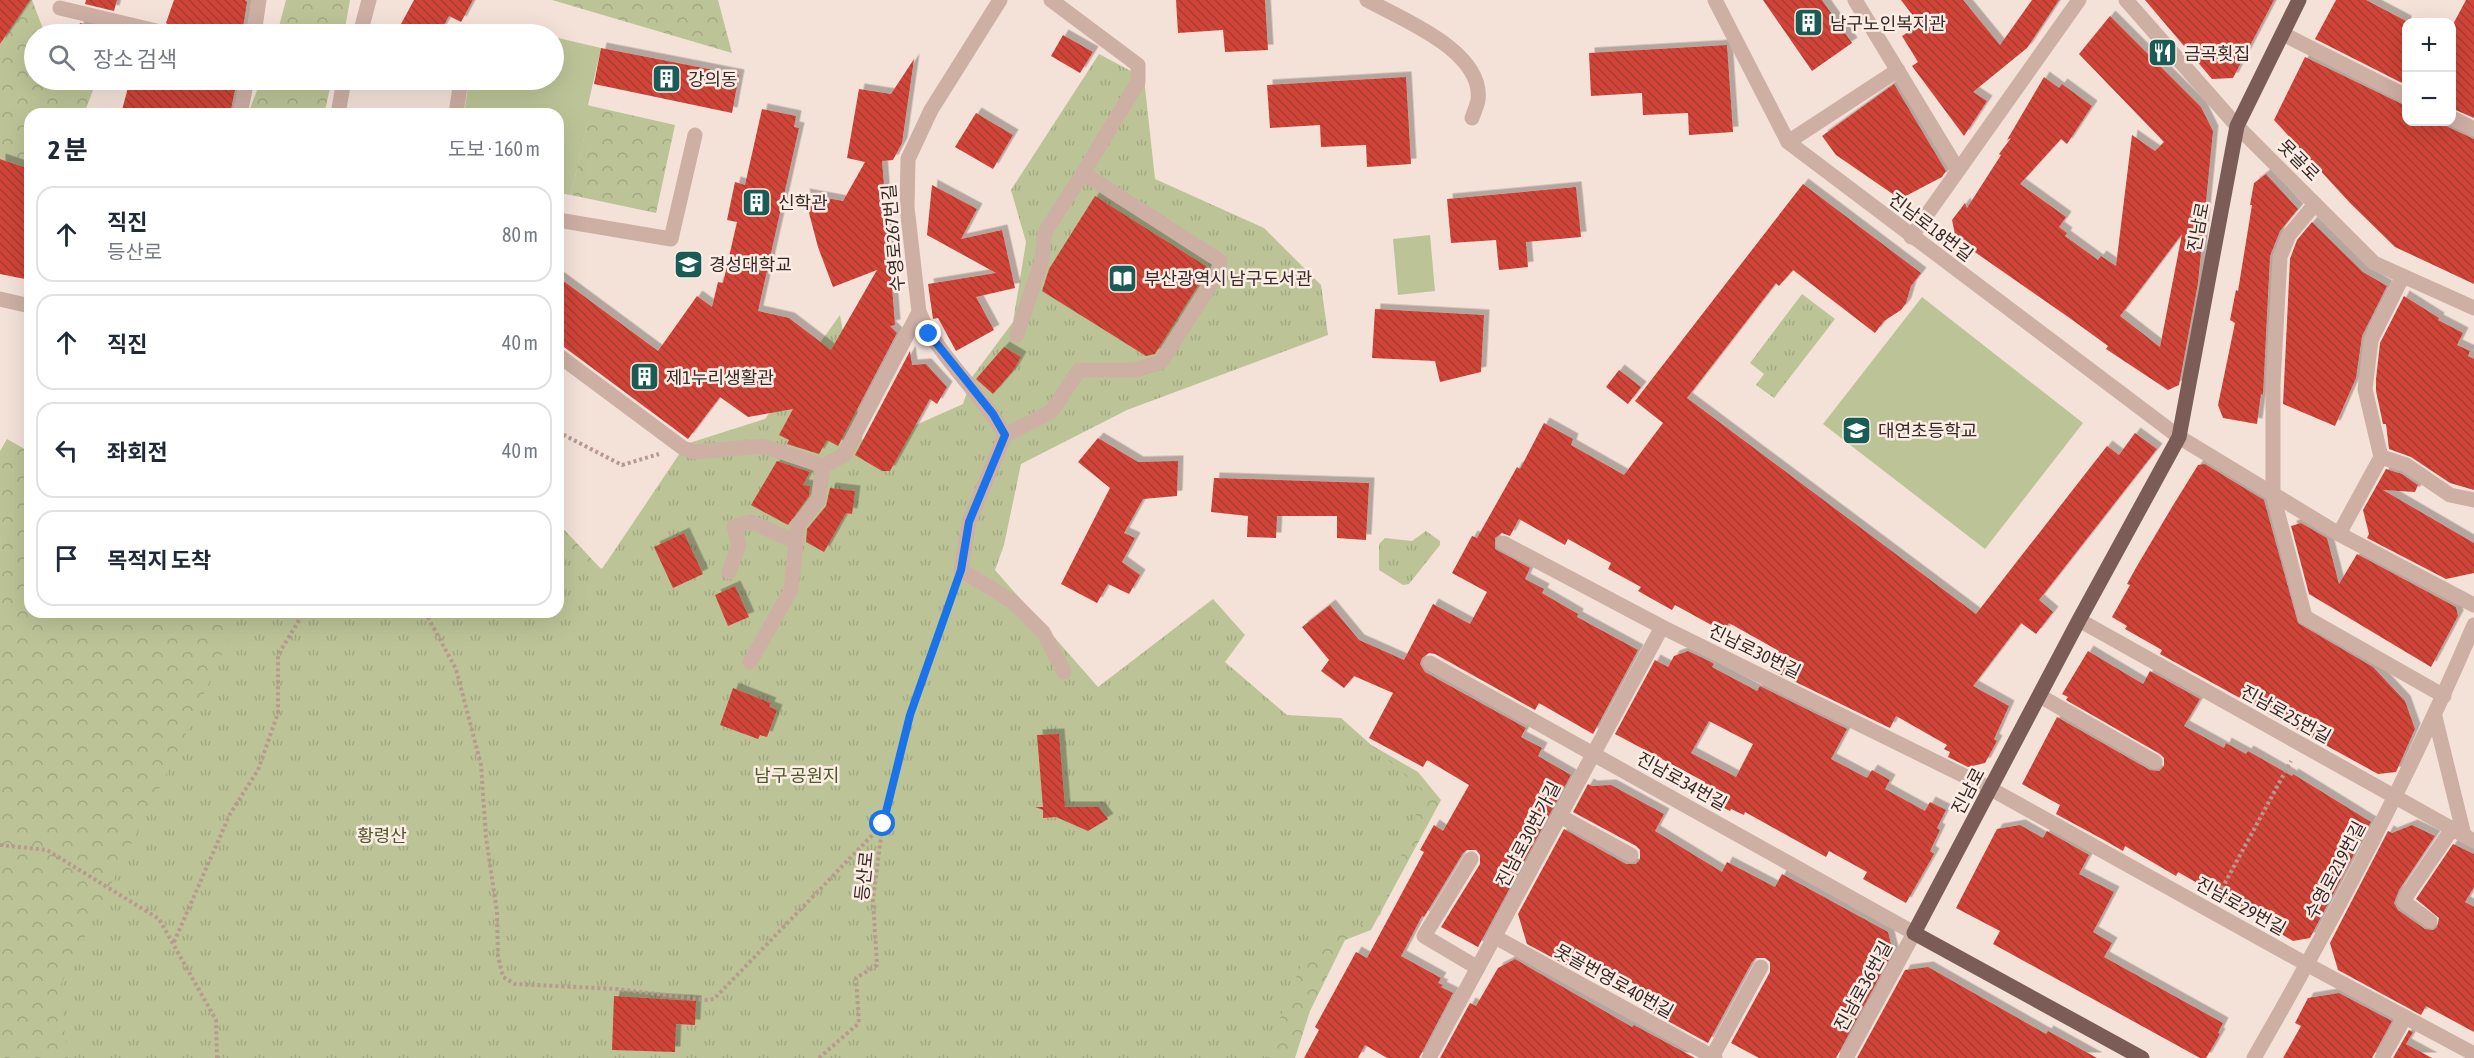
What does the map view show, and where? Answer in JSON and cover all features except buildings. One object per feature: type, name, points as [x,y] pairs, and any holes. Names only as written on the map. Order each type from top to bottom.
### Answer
[{"type":"main road","name":"진남로","points":[[1914,933],[2079,620],[2179,437],[2237,126],[2299,0]]},
{"type":"main road","points":[[1914,933],[2142,1058]]},
{"type":"street","points":[[255,24],[259,0]]},
{"type":"street","points":[[363,24],[369,0]]},
{"type":"street","name":"수영로267번길","points":[[823,466],[844,455],[920,312],[907,207],[908,159],[931,110],[1000,0]]},
{"type":"street","points":[[1017,335],[1042,260],[1045,232],[1138,82],[1138,65],[1051,0]]},
{"type":"street","points":[[1366,0],[1452,47],[1473,74],[1478,99],[1472,118]]},
{"type":"street","name":"진남로18번길","points":[[1715,0],[1788,142],[2179,437]]},
{"type":"street","points":[[1855,0],[1958,170]]},
{"type":"street","points":[[1911,237],[2079,0]]},
{"type":"street","name":"못골로","points":[[2126,0],[2237,126],[2374,263],[2474,308]]},
{"type":"street","points":[[60,8],[127,24]]},
{"type":"street","points":[[2283,34],[2402,94]]},
{"type":"street","points":[[1788,142],[1898,70]]},
{"type":"street","points":[[241,108],[246,90]]},
{"type":"street","points":[[339,108],[342,90]]},
{"type":"street","points":[[457,108],[460,90]]},
{"type":"street","points":[[2456,120],[2474,129]]},
{"type":"street","points":[[564,221],[671,239],[695,135]]},
{"type":"street","points":[[1064,672],[1043,632],[1012,601],[961,570],[969,522],[1005,435],[1052,412],[1079,370],[1136,370],[1161,362],[1218,273],[1220,261],[1083,173]]},
{"type":"street","points":[[2315,204],[2289,235],[2280,257],[2273,384],[2273,495],[2305,617],[2444,696]]},
{"type":"street","points":[[2339,534],[2381,457],[2365,389],[2366,379],[2371,340],[2403,276]]},
{"type":"street","points":[[0,299],[24,305]]},
{"type":"street","points":[[920,312],[929,334],[993,414],[1005,435]]},
{"type":"street","points":[[564,359],[683,448],[694,452],[763,446],[823,466],[818,500],[798,525],[792,590],[750,662]]},
{"type":"street","points":[[2179,437],[2339,534],[2474,605]]},
{"type":"street","points":[[2381,457],[2406,465],[2450,495],[2474,500]]},
{"type":"street","points":[[729,572],[739,545],[734,526],[751,522],[796,542]]},
{"type":"street","name":"진남로30번길","points":[[1503,543],[1662,627],[1991,789]]},
{"type":"street","name":"진남로25번길","points":[[2079,620],[2463,835]]},
{"type":"street","name":"수영로219번길","points":[[2254,1058],[2308,965],[2395,798],[2435,717],[2474,625]]},
{"type":"street","name":"진남로30번가길","points":[[1428,1058],[1662,627]]},
{"type":"street","name":"진남로34번길","points":[[1430,663],[1914,933]]},
{"type":"street","points":[[2040,696],[2155,762]]},
{"type":"street","points":[[2430,921],[2404,902],[2407,895],[2463,835],[2435,717]]},
{"type":"street","name":"진남로29번길","points":[[1991,789],[2308,965],[2474,1054]]},
{"type":"street","points":[[1560,816],[1631,855]]},
{"type":"street","points":[[1472,859],[1424,936],[1478,968]]},
{"type":"street","name":"진남로36번길","points":[[1846,1058],[1914,933]]},
{"type":"street","name":"못골번영로40번길","points":[[1495,937],[1714,1057]]},
{"type":"street","points":[[1714,1057],[1761,967]]},
{"type":"street","points":[[2382,1058],[2405,1017]]},
{"type":"path","points":[[564,435],[622,465],[659,454]]},
{"type":"path","name":"등산로","points":[[819,1058],[859,1023],[856,978],[877,965],[873,900],[883,824],[910,715],[961,570]]},
{"type":"path","points":[[174,942],[230,814],[258,770],[278,713],[279,655],[301,618]]},
{"type":"path","points":[[429,618],[456,669],[481,765],[486,837],[497,912],[498,956],[503,977],[515,984],[617,989],[706,1000],[714,999],[883,824]]},
{"type":"path","points":[[2210,911],[2299,744]]},
{"type":"path","points":[[0,845],[47,850],[159,919],[216,1020],[217,1058]]},
{"type":"green space","points":[[29,0],[32,0],[41,24],[24,24],[24,90],[93,90],[86,108],[24,108],[24,167],[0,159],[0,44]]},
{"type":"green space","points":[[286,0],[350,0],[346,24],[280,24]]},
{"type":"green space","points":[[552,0],[718,0],[732,53]]},
{"type":"green space","points":[[564,39],[601,48],[588,105],[591,108],[571,195],[564,194],[564,108],[465,108],[468,90],[564,90]]},
{"type":"green space","name":"남구 공원지","points":[[1099,54],[1144,78],[1155,179],[1264,228],[1321,285],[1328,335],[1127,410],[1021,464],[1004,545],[995,570],[1098,687],[1213,599],[1245,635],[1225,662],[1287,715],[1341,718],[1424,792],[1380,915],[1308,948],[1264,1058],[68,1058],[59,988],[179,749],[238,618],[564,618],[564,548],[602,569],[686,444],[765,419],[840,315],[864,448],[963,404],[972,377],[1013,322],[1026,242],[1011,190]]},
{"type":"green space","points":[[257,90],[330,90],[325,108],[250,108]]},
{"type":"green space","points":[[591,106],[675,125],[656,213],[571,195]]},
{"type":"green space","points":[[1430,235],[1435,291],[1398,295],[1393,239]]},
{"type":"green space","points":[[1802,294],[1835,319],[1774,398],[1756,385],[1764,374],[1750,363]]},
{"type":"green space","points":[[1922,297],[2083,423],[1985,549],[1823,424]]},
{"type":"green space","name":"남구 공원지","points":[[7,439],[24,449],[24,618],[564,618],[564,529],[601,569],[640,541],[733,657],[1354,735],[1418,772],[1441,800],[1371,930],[1345,940],[1310,1011],[1295,1058],[0,1058],[0,451]]},
{"type":"green space","points":[[1426,531],[1440,541],[1440,545],[1409,584],[1403,585],[1379,570],[1379,544],[1385,538],[1412,541]]},
{"type":"place","name":"남구노인복지관","points":[[1809,23]]},
{"type":"place","name":"금곡횟집","points":[[2163,53]]},
{"type":"place","name":"강의동","points":[[667,79]]},
{"type":"place","name":"신학관","points":[[757,202]]},
{"type":"place","name":"경성대학교","points":[[688,264]]},
{"type":"place","name":"부산광역시 남구도서관","points":[[1123,278]]},
{"type":"place","name":"제1누리생활관","points":[[645,377]]},
{"type":"place","name":"대연초등학교","points":[[1857,430]]},
{"type":"route","points":[[883,824],[910,715],[961,570],[969,522],[1005,435],[993,414],[929,334]]},
{"type":"park label","name":"황령산","points":[[382,835]]}]
